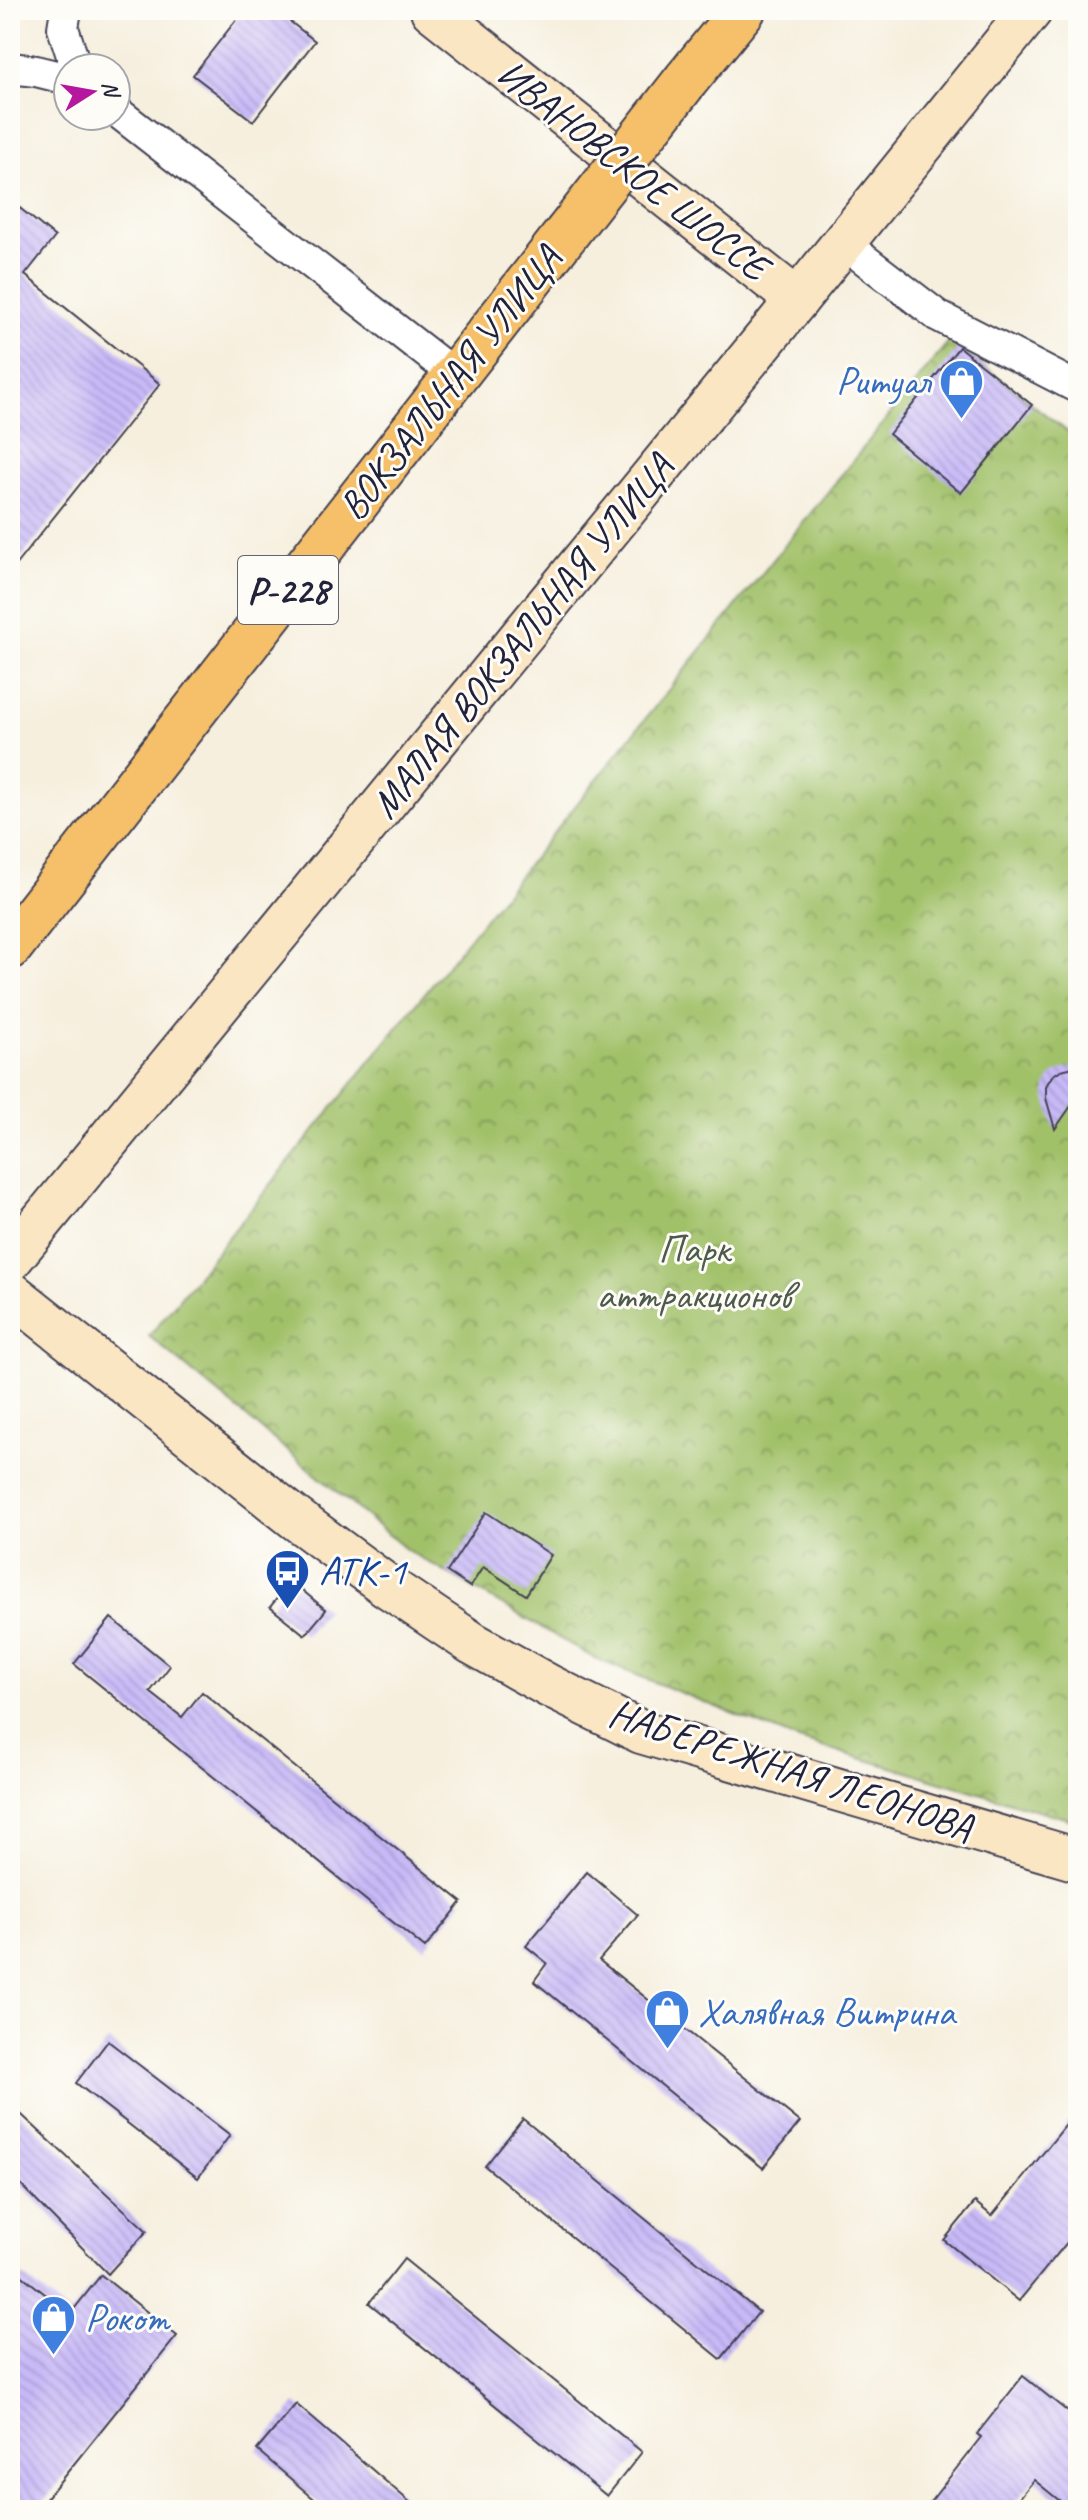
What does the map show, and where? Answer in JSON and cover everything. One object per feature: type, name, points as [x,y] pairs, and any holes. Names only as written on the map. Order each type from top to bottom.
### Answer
[{"type":"highway","name":"ВОКЗАЛЬНАЯ УЛИЦА","points":[[10,947],[743,10]]},
{"type":"main road","name":"ИВАНОВСКОЕ ШОССЕ","points":[[432,10],[797,300]]},
{"type":"main road","name":"МАЛАЯ ВОКЗАЛЬНАЯ УЛИЦА","points":[[10,1260],[1031,10]]},
{"type":"main road","name":"НАБЕРЕЖНАЯ ЛЕОНОВА","points":[[10,1292],[282,1508],[387,1586],[472,1643],[549,1686],[641,1732],[1078,1860]]},
{"type":"street","points":[[66,10],[63,28],[71,52]]},
{"type":"street","points":[[10,68],[52,75]]},
{"type":"street","points":[[132,123],[455,375]]},
{"type":"street","points":[[842,242],[938,316],[1078,388]]},
{"type":"green space","name":"Парк аттракционов","points":[[950,340],[1078,440],[1078,1822],[799,1740],[594,1658],[407,1550],[149,1336]]},
{"type":"building","points":[[244,10],[275,10],[315,41],[253,121],[193,75]]},
{"type":"building","points":[[10,200],[55,237],[25,275],[160,384],[10,572]]},
{"type":"building","name":"Ритуал","points":[[959,347],[1032,405],[961,493],[889,434]]},
{"type":"building","points":[[1078,1066],[1078,1096],[1055,1129],[1046,1098],[1046,1086],[1052,1076],[1061,1070]]},
{"type":"building","points":[[486,1512],[551,1555],[526,1595],[483,1567],[470,1587],[447,1572]]},
{"type":"building","points":[[291,1581],[326,1610],[305,1635],[270,1607]]},
{"type":"building","points":[[111,1618],[170,1666],[150,1692],[182,1717],[202,1692],[462,1902],[425,1948],[74,1664]]},
{"type":"building","points":[[587,1872],[638,1915],[599,1960],[800,2122],[763,2168],[534,1981],[547,1963],[526,1946]]},
{"type":"building","points":[[108,2041],[230,2135],[198,2178],[76,2083]]},
{"type":"building","points":[[10,2104],[147,2231],[108,2274],[10,2174]]},
{"type":"building","points":[[1078,2110],[1078,2229],[1019,2301],[944,2240],[975,2202],[992,2216]]},
{"type":"building","points":[[523,2119],[759,2312],[721,2359],[485,2166]]},
{"type":"building","points":[[404,2259],[642,2452],[607,2496],[369,2303]]},
{"type":"building","points":[[10,2266],[70,2314],[101,2275],[177,2336],[37,2510],[10,2510]]},
{"type":"building","points":[[1023,2376],[1078,2420],[1078,2510],[1071,2510],[1034,2480],[1010,2510],[924,2510],[981,2437],[977,2434]]},
{"type":"building","points":[[296,2404],[419,2510],[327,2510],[257,2450]]},
{"type":"place","name":"Ритуал","points":[[961,420]]},
{"type":"place","name":"АТК-1","points":[[288,1610]]},
{"type":"place","name":"Халявная Витрина","points":[[667,2051]]},
{"type":"place","name":"Рокот","points":[[54,2357]]}]
